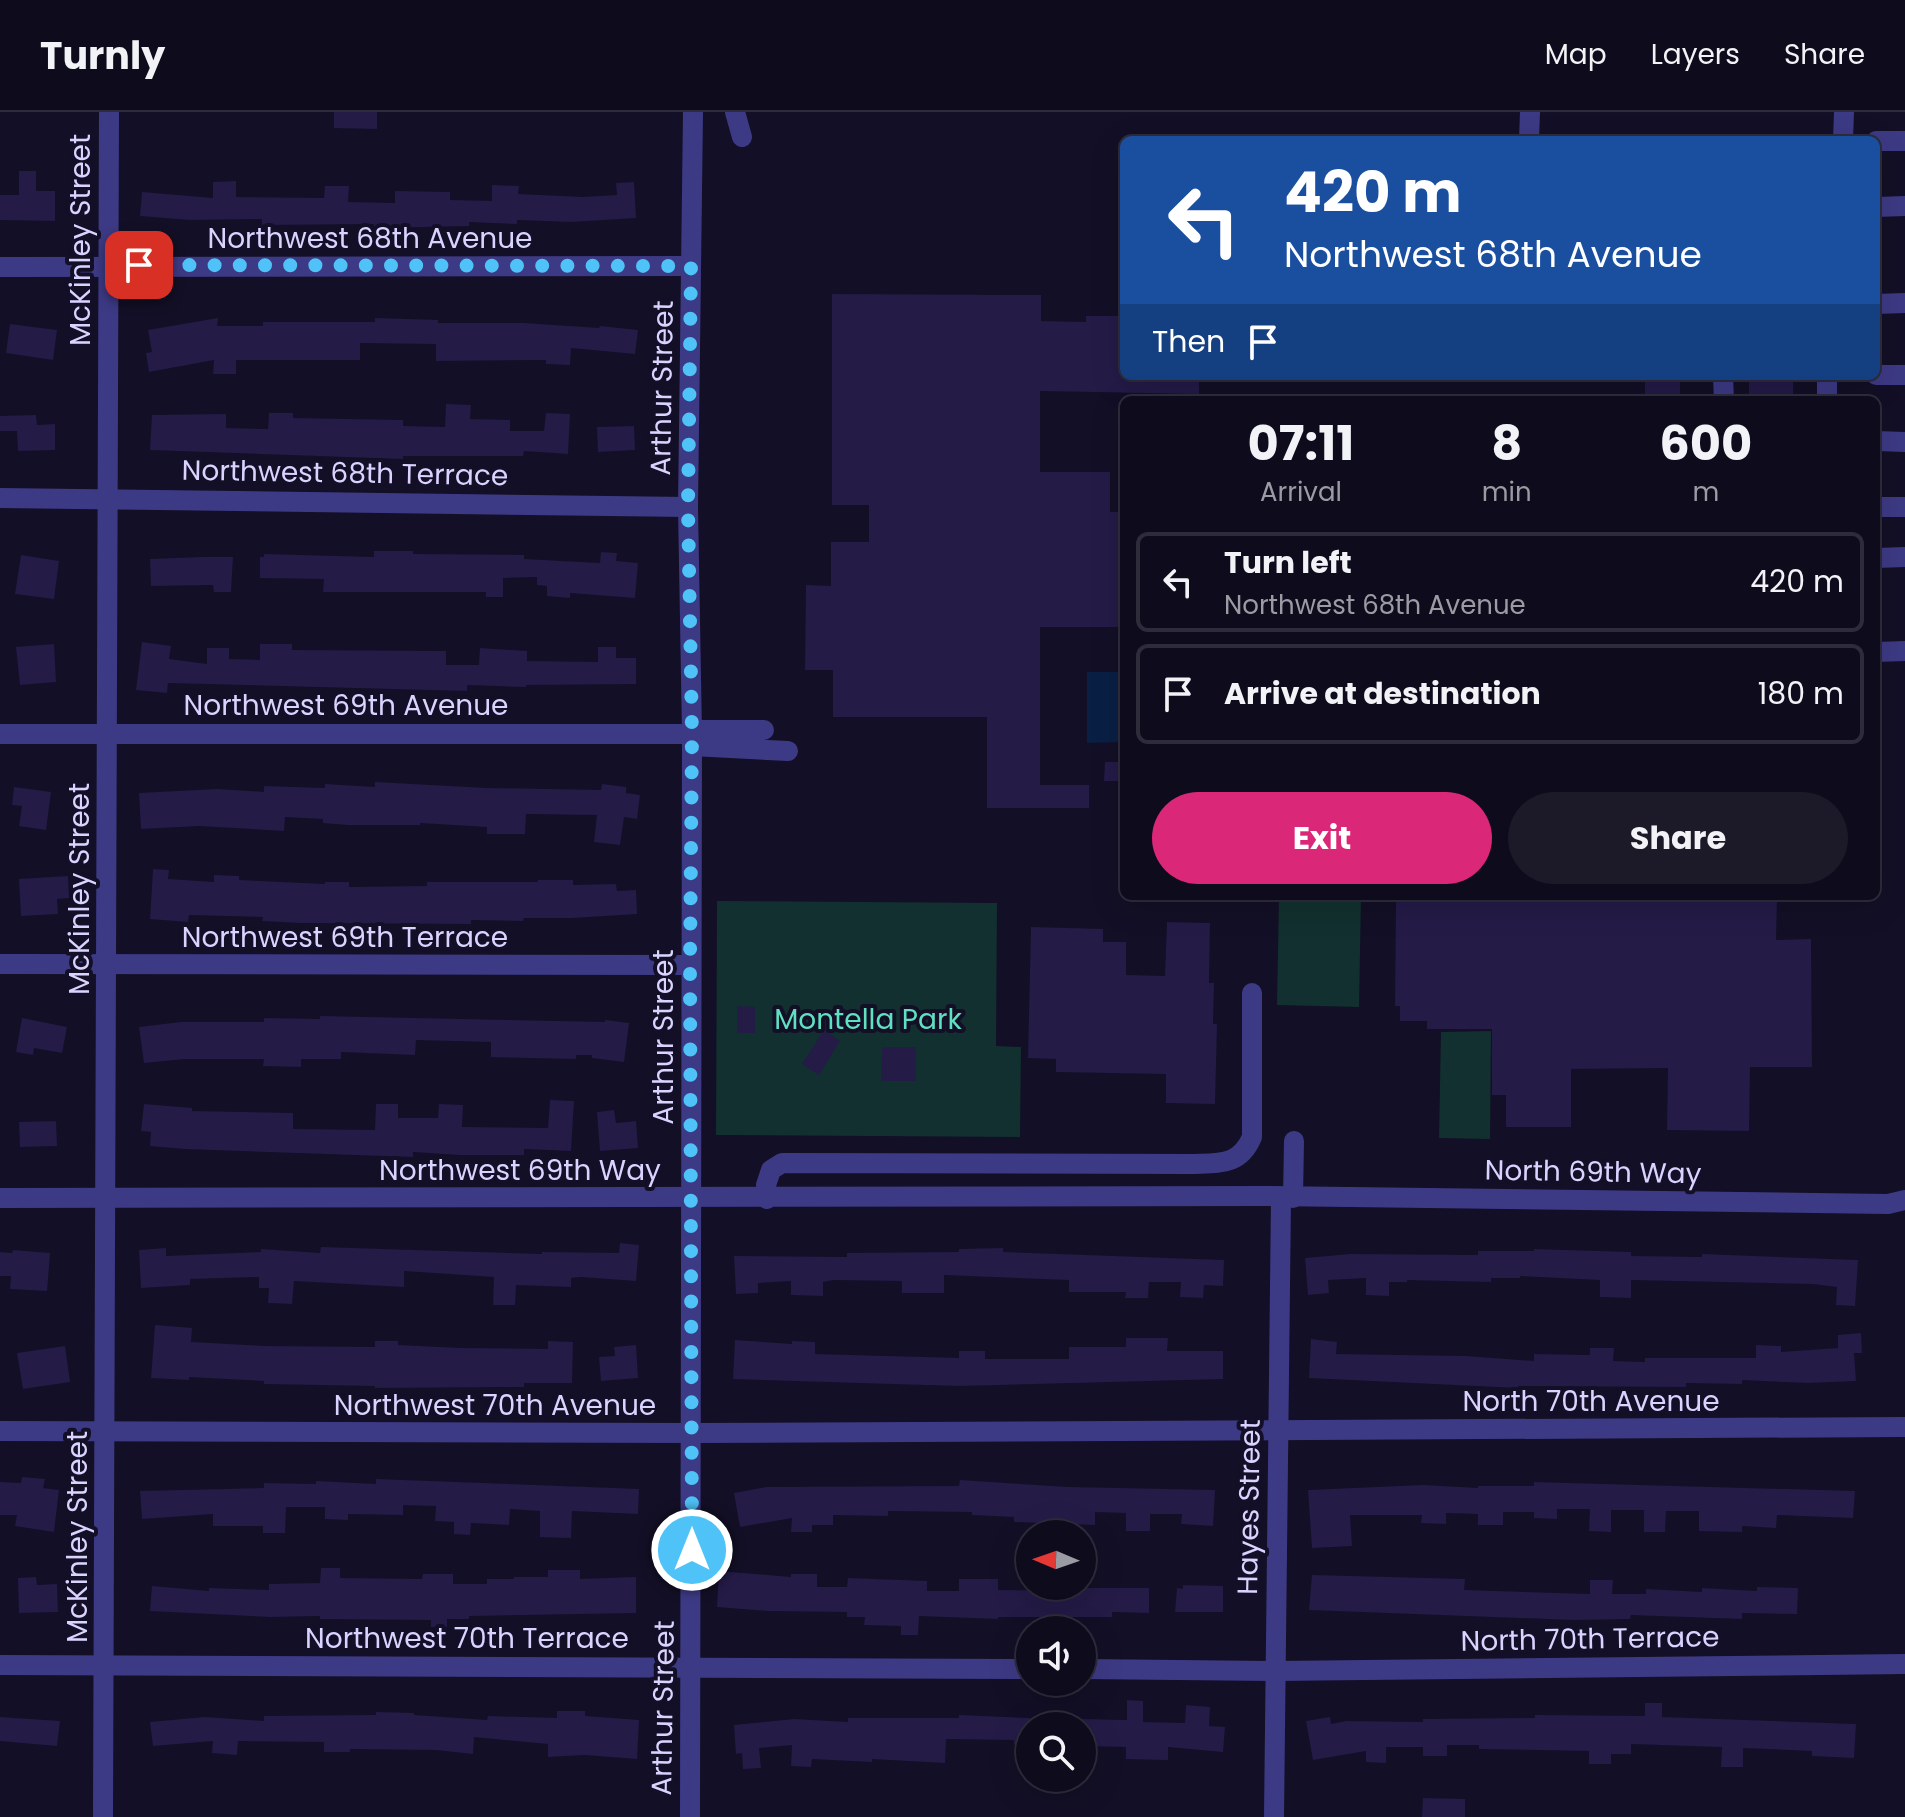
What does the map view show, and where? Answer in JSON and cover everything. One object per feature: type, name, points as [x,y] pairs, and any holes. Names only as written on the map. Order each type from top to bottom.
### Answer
[{"type":"street","name":"McKinley Street","points":[[103,1817],[109,112]]},
{"type":"street","name":"Arthur Street","points":[[690,1817],[692,737],[688,507],[693,112]]},
{"type":"street","points":[[735,112],[742,137]]},
{"type":"street","points":[[1529,136],[1530,112]]},
{"type":"street","points":[[1843,136],[1844,112]]},
{"type":"street","points":[[1880,141],[1905,141]]},
{"type":"street","points":[[1880,207],[1905,206]]},
{"type":"street","name":"Northwest 68th Avenue","points":[[0,267],[691,266]]},
{"type":"street","points":[[1880,304],[1905,303]]},
{"type":"street","points":[[1880,375],[1905,375]]},
{"type":"street","points":[[1880,441],[1905,442]]},
{"type":"street","name":"Northwest 68th Terrace","points":[[0,498],[688,507]]},
{"type":"street","points":[[1880,507],[1905,507]]},
{"type":"street","points":[[1880,558],[1905,557]]},
{"type":"street","points":[[1880,652],[1905,651]]},
{"type":"street","points":[[692,737],[764,730]]},
{"type":"street","name":"Northwest 69th Avenue","points":[[0,734],[106,732],[692,737]]},
{"type":"street","points":[[692,737],[788,751]]},
{"type":"street","name":"Northwest 69th Terrace","points":[[0,964],[690,965]]},
{"type":"street","points":[[767,1199],[766,1185],[771,1170],[782,1163],[1194,1164],[1221,1163],[1239,1157],[1252,1137],[1252,993]]},
{"type":"street","name":"Hayes Street","points":[[1274,1817],[1278,1432],[1287,1198],[1294,1141]]},
{"type":"street","points":[[1194,1164],[1194,1198]]},
{"type":"street","name":"Northwest 69th Way","points":[[0,1198],[1287,1198]]},
{"type":"street","name":"North 69th Way","points":[[1287,1198],[1888,1204],[1905,1200]]},
{"type":"street","name":"North 70th Avenue","points":[[1278,1432],[1905,1427]]},
{"type":"street","name":"Northwest 70th Avenue","points":[[0,1431],[1278,1432]]},
{"type":"street","name":"North 70th Terrace","points":[[1275,1671],[1905,1664]]},
{"type":"street","name":"Northwest 70th Terrace","points":[[0,1665],[1016,1669]]},
{"type":"street","points":[[1096,1669],[1275,1671]]},
{"type":"green space","points":[[1279,900],[1361,900],[1359,1007],[1277,1005]]},
{"type":"green space","name":"Montella Park","points":[[717,901],[997,903],[996,1046],[1021,1047],[1020,1137],[716,1135]]},
{"type":"green space","points":[[1491,1031],[1490,1139],[1439,1138],[1441,1032]]},
{"type":"water","points":[[1087,672],[1120,672],[1120,742],[1087,743]]},
{"type":"building","points":[[334,112],[377,112],[377,129],[334,128]]},
{"type":"building","points":[[19,171],[36,171],[36,191],[55,191],[55,221],[0,220],[0,195],[19,195]]},
{"type":"building","points":[[236,181],[236,197],[324,198],[325,186],[349,186],[348,202],[395,203],[395,191],[450,192],[450,200],[492,201],[492,185],[519,186],[518,194],[583,197],[617,195],[616,183],[634,182],[636,218],[571,222],[517,220],[517,224],[469,222],[469,226],[374,228],[374,224],[262,225],[262,219],[190,220],[140,216],[142,192],[213,198],[213,182]]},
{"type":"building","points":[[832,294],[1041,295],[1041,321],[1086,322],[1086,316],[1120,316],[1120,380],[1199,380],[1199,394],[1040,391],[1040,472],[1110,472],[1110,512],[1120,512],[1120,627],[1040,627],[1040,785],[1089,785],[1089,808],[987,808],[987,717],[833,717],[833,670],[805,670],[806,585],[831,586],[831,542],[869,542],[869,505],[832,505]]},
{"type":"building","points":[[218,318],[217,326],[263,326],[263,322],[375,322],[375,318],[638,330],[635,354],[571,348],[570,365],[546,364],[546,360],[436,361],[436,344],[360,343],[360,360],[236,360],[236,374],[213,374],[214,360],[149,372],[146,353],[152,352],[148,330]]},
{"type":"building","points":[[10,324],[57,330],[53,360],[6,353]]},
{"type":"building","points":[[1645,380],[1680,380],[1680,396],[1645,396]]},
{"type":"building","points":[[1749,380],[1793,380],[1793,396],[1749,396]]},
{"type":"building","points":[[446,404],[471,405],[470,419],[510,420],[510,431],[544,431],[546,413],[570,414],[568,454],[524,451],[523,456],[403,456],[403,459],[150,450],[152,415],[226,414],[226,428],[268,429],[269,413],[293,413],[293,418],[403,420],[403,426],[445,427]]},
{"type":"building","points":[[36,415],[37,425],[55,424],[55,450],[18,451],[17,431],[0,431],[0,416]]},
{"type":"building","points":[[634,426],[635,450],[598,452],[597,427]]},
{"type":"building","points":[[374,551],[524,555],[524,559],[600,563],[601,552],[617,553],[616,561],[638,563],[635,598],[570,593],[570,598],[547,596],[547,586],[537,585],[537,577],[503,578],[503,597],[486,597],[486,592],[323,592],[324,579],[260,578],[260,557],[264,554],[374,557]]},
{"type":"building","points":[[21,555],[59,561],[54,599],[15,594]]},
{"type":"building","points":[[233,557],[231,592],[214,592],[213,585],[151,586],[150,559]]},
{"type":"building","points":[[142,642],[171,646],[169,659],[207,664],[207,648],[229,648],[229,659],[260,660],[260,644],[292,644],[292,650],[446,651],[446,665],[479,665],[480,648],[527,651],[527,661],[598,662],[598,647],[616,647],[616,658],[636,658],[636,684],[467,685],[467,691],[168,683],[167,693],[136,690]]},
{"type":"building","points":[[54,644],[56,682],[20,685],[16,647]]},
{"type":"building","points":[[1105,762],[1120,762],[1120,781],[1104,781]]},
{"type":"building","points":[[375,782],[601,790],[602,784],[626,787],[626,793],[640,795],[637,819],[624,817],[620,845],[594,842],[597,815],[526,814],[525,834],[487,834],[487,827],[420,823],[348,825],[323,823],[323,819],[285,817],[284,831],[199,826],[141,829],[139,793],[217,789],[264,792],[264,786],[325,788],[325,784],[375,787]]},
{"type":"building","points":[[14,787],[51,792],[46,830],[19,826],[22,806],[12,805]]},
{"type":"building","points":[[153,869],[169,870],[168,879],[214,882],[214,875],[239,876],[239,880],[325,884],[349,882],[349,887],[427,886],[427,882],[573,880],[573,885],[616,884],[617,891],[636,890],[637,914],[524,918],[523,921],[471,920],[471,924],[300,923],[262,921],[263,917],[189,915],[188,922],[150,919]]},
{"type":"building","points":[[68,876],[69,898],[57,899],[58,914],[21,916],[19,879]]},
{"type":"building","points":[[1396,900],[1777,900],[1776,940],[1811,939],[1812,1067],[1750,1067],[1749,1131],[1667,1130],[1668,1068],[1571,1069],[1571,1127],[1506,1127],[1506,1095],[1492,1095],[1492,1029],[1427,1029],[1427,1021],[1400,1021],[1400,1006],[1395,1006]]},
{"type":"building","points":[[1167,922],[1210,923],[1209,983],[1214,983],[1213,1024],[1217,1024],[1215,1104],[1166,1103],[1166,1074],[1056,1072],[1056,1059],[1028,1058],[1031,927],[1103,929],[1103,942],[1126,942],[1126,975],[1165,976]]},
{"type":"building","points":[[737,1006],[755,1007],[755,1033],[737,1033]]},
{"type":"building","points":[[320,1016],[605,1020],[629,1023],[624,1062],[592,1058],[592,1055],[576,1055],[576,1059],[491,1057],[491,1042],[416,1040],[415,1055],[341,1052],[341,1059],[301,1059],[301,1067],[263,1066],[264,1059],[185,1059],[144,1063],[139,1027],[181,1022],[264,1022],[264,1018],[320,1019]]},
{"type":"building","points":[[22,1018],[67,1027],[62,1053],[34,1048],[33,1055],[16,1052]]},
{"type":"building","points":[[824,1030],[840,1041],[819,1075],[802,1064]]},
{"type":"building","points":[[882,1047],[916,1047],[916,1081],[881,1081]]},
{"type":"building","points":[[550,1100],[574,1101],[571,1151],[524,1149],[524,1155],[413,1152],[413,1157],[184,1149],[150,1146],[151,1132],[141,1131],[144,1104],[192,1108],[192,1111],[293,1113],[293,1129],[375,1130],[376,1104],[398,1104],[398,1118],[438,1118],[439,1104],[463,1105],[462,1127],[548,1128]]},
{"type":"building","points":[[614,1110],[616,1123],[636,1121],[638,1148],[600,1151],[597,1112]]},
{"type":"building","points":[[56,1121],[57,1146],[20,1147],[19,1122]]},
{"type":"building","points":[[620,1243],[639,1245],[636,1281],[581,1277],[571,1278],[571,1287],[516,1285],[515,1305],[493,1305],[494,1277],[404,1271],[404,1287],[294,1281],[292,1304],[268,1303],[269,1288],[259,1288],[259,1277],[190,1279],[190,1285],[141,1288],[139,1250],[166,1248],[166,1256],[261,1252],[261,1249],[320,1253],[321,1247],[542,1254],[619,1253]]},
{"type":"building","points":[[1003,1248],[1003,1252],[1224,1260],[1223,1286],[1204,1285],[1203,1298],[1180,1297],[1181,1282],[1149,1282],[1148,1298],[1125,1298],[1126,1292],[1069,1292],[1069,1280],[944,1275],[944,1293],[902,1293],[902,1281],[833,1280],[823,1282],[823,1296],[791,1295],[791,1281],[758,1283],[758,1293],[736,1294],[734,1256],[847,1257],[847,1253],[959,1252],[959,1249]]},
{"type":"building","points":[[13,1250],[50,1253],[47,1291],[10,1289],[11,1276],[0,1276],[0,1252],[12,1253]]},
{"type":"building","points":[[1478,1251],[1631,1252],[1631,1256],[1702,1257],[1702,1254],[1858,1260],[1855,1306],[1836,1305],[1837,1287],[1813,1284],[1631,1280],[1631,1298],[1600,1297],[1600,1280],[1520,1276],[1491,1278],[1491,1282],[1389,1282],[1389,1296],[1366,1295],[1366,1278],[1328,1280],[1329,1293],[1308,1295],[1305,1258],[1350,1254],[1478,1255]]},
{"type":"building","points":[[155,1325],[192,1328],[191,1342],[264,1346],[375,1347],[375,1341],[398,1341],[398,1345],[548,1349],[548,1341],[573,1342],[572,1383],[524,1383],[524,1387],[375,1388],[264,1384],[264,1381],[189,1377],[189,1380],[151,1378]]},
{"type":"building","points":[[1861,1333],[1862,1353],[1854,1353],[1856,1381],[1808,1383],[1742,1380],[1742,1384],[1686,1383],[1686,1387],[1518,1388],[1309,1378],[1311,1339],[1337,1342],[1336,1354],[1466,1356],[1534,1361],[1534,1354],[1590,1355],[1590,1348],[1614,1348],[1613,1361],[1645,1362],[1645,1358],[1756,1358],[1756,1345],[1781,1346],[1781,1352],[1838,1348],[1838,1335]]},
{"type":"building","points":[[1126,1338],[1168,1338],[1167,1351],[1223,1351],[1223,1379],[959,1386],[733,1379],[735,1340],[792,1344],[792,1341],[815,1342],[815,1354],[959,1358],[959,1351],[985,1351],[985,1359],[1069,1359],[1069,1347],[1126,1347]]},
{"type":"building","points":[[636,1345],[638,1378],[601,1381],[599,1357],[615,1356],[614,1347]]},
{"type":"building","points":[[65,1346],[70,1382],[23,1389],[17,1353]]},
{"type":"building","points":[[22,1477],[45,1479],[43,1488],[59,1490],[54,1532],[15,1526],[17,1515],[0,1515],[0,1482],[21,1483]]},
{"type":"building","points":[[376,1479],[639,1489],[638,1514],[572,1511],[571,1538],[540,1537],[540,1511],[510,1509],[509,1525],[471,1523],[470,1535],[454,1534],[454,1522],[435,1521],[436,1506],[403,1505],[403,1515],[348,1514],[348,1520],[325,1519],[325,1507],[286,1507],[285,1533],[263,1533],[263,1526],[213,1526],[213,1514],[142,1519],[140,1491],[264,1488],[264,1483],[316,1484],[316,1481],[376,1484]]},
{"type":"building","points":[[960,1480],[1068,1487],[1215,1490],[1213,1526],[1181,1524],[1182,1514],[1150,1514],[1150,1531],[1126,1531],[1126,1513],[1095,1512],[1095,1520],[1016,1522],[1014,1517],[972,1515],[972,1512],[888,1511],[888,1516],[833,1515],[833,1525],[812,1525],[812,1532],[791,1532],[792,1518],[740,1527],[734,1493],[767,1487],[959,1486]]},
{"type":"building","points":[[1534,1482],[1855,1491],[1853,1518],[1777,1515],[1776,1528],[1742,1526],[1742,1532],[1699,1531],[1699,1511],[1666,1511],[1665,1532],[1644,1532],[1644,1510],[1611,1510],[1611,1532],[1589,1531],[1590,1509],[1557,1509],[1557,1519],[1534,1518],[1534,1512],[1503,1512],[1503,1525],[1478,1525],[1478,1514],[1446,1513],[1446,1524],[1421,1523],[1422,1515],[1350,1515],[1352,1546],[1312,1548],[1308,1490],[1423,1485],[1478,1488],[1534,1486]]},
{"type":"building","points":[[321,1568],[340,1568],[340,1578],[422,1579],[423,1574],[453,1574],[453,1584],[487,1584],[487,1579],[514,1577],[548,1577],[548,1570],[580,1570],[580,1579],[636,1577],[636,1613],[469,1616],[469,1619],[447,1619],[447,1627],[431,1627],[431,1620],[320,1619],[320,1616],[270,1617],[150,1611],[152,1586],[209,1591],[209,1588],[269,1590],[269,1584],[320,1583]]},
{"type":"building","points":[[719,1571],[791,1577],[791,1574],[817,1574],[817,1587],[847,1587],[848,1578],[927,1581],[927,1591],[959,1591],[959,1579],[998,1579],[998,1590],[1016,1590],[1016,1600],[1096,1600],[1096,1588],[1149,1588],[1149,1613],[1112,1612],[1112,1617],[1016,1616],[998,1619],[919,1616],[918,1635],[901,1635],[901,1626],[864,1625],[865,1617],[847,1617],[847,1612],[717,1607]]},
{"type":"building","points":[[1312,1575],[1465,1579],[1464,1590],[1590,1594],[1590,1580],[1613,1580],[1612,1594],[1646,1594],[1646,1589],[1702,1592],[1702,1588],[1757,1591],[1757,1587],[1798,1588],[1797,1614],[1742,1613],[1742,1619],[1631,1615],[1630,1619],[1574,1620],[1309,1610]]},
{"type":"building","points":[[36,1577],[37,1585],[57,1584],[58,1612],[19,1613],[18,1578]]},
{"type":"building","points":[[1183,1585],[1223,1586],[1223,1612],[1175,1612],[1177,1588],[1183,1589]]},
{"type":"building","points":[[1127,1700],[1143,1701],[1143,1722],[1185,1723],[1186,1705],[1210,1707],[1209,1726],[1225,1727],[1223,1752],[1168,1747],[1168,1760],[1126,1759],[1126,1747],[1096,1746],[1096,1719],[1127,1720]]},
{"type":"building","points":[[1645,1703],[1662,1703],[1662,1717],[1856,1724],[1854,1758],[1812,1756],[1812,1751],[1743,1748],[1743,1767],[1721,1767],[1722,1747],[1631,1744],[1631,1754],[1611,1754],[1611,1764],[1589,1764],[1589,1751],[1479,1749],[1479,1745],[1447,1745],[1447,1756],[1423,1756],[1423,1747],[1386,1747],[1386,1763],[1366,1762],[1366,1751],[1313,1760],[1306,1721],[1330,1717],[1331,1724],[1346,1721],[1535,1718],[1535,1715],[1645,1716]]},
{"type":"building","points":[[557,1711],[585,1711],[585,1716],[639,1720],[637,1759],[585,1755],[548,1757],[548,1744],[474,1737],[473,1754],[436,1750],[350,1749],[350,1752],[324,1752],[324,1742],[238,1741],[237,1755],[212,1753],[213,1741],[153,1746],[150,1722],[205,1717],[264,1721],[264,1716],[376,1715],[376,1712],[487,1720],[488,1716],[557,1718]]},
{"type":"building","points":[[959,1715],[1016,1717],[1016,1744],[1014,1740],[946,1739],[945,1763],[812,1759],[811,1767],[791,1766],[792,1745],[759,1748],[761,1768],[743,1769],[742,1753],[736,1754],[734,1725],[794,1719],[848,1722],[848,1718],[959,1718]]},
{"type":"building","points":[[0,1717],[60,1721],[57,1746],[0,1741]]},
{"type":"building","points":[[1423,1798],[1465,1799],[1465,1817],[1422,1817]]},
{"type":"route","points":[[139,265],[691,266],[688,507],[692,734],[692,1550]]}]
